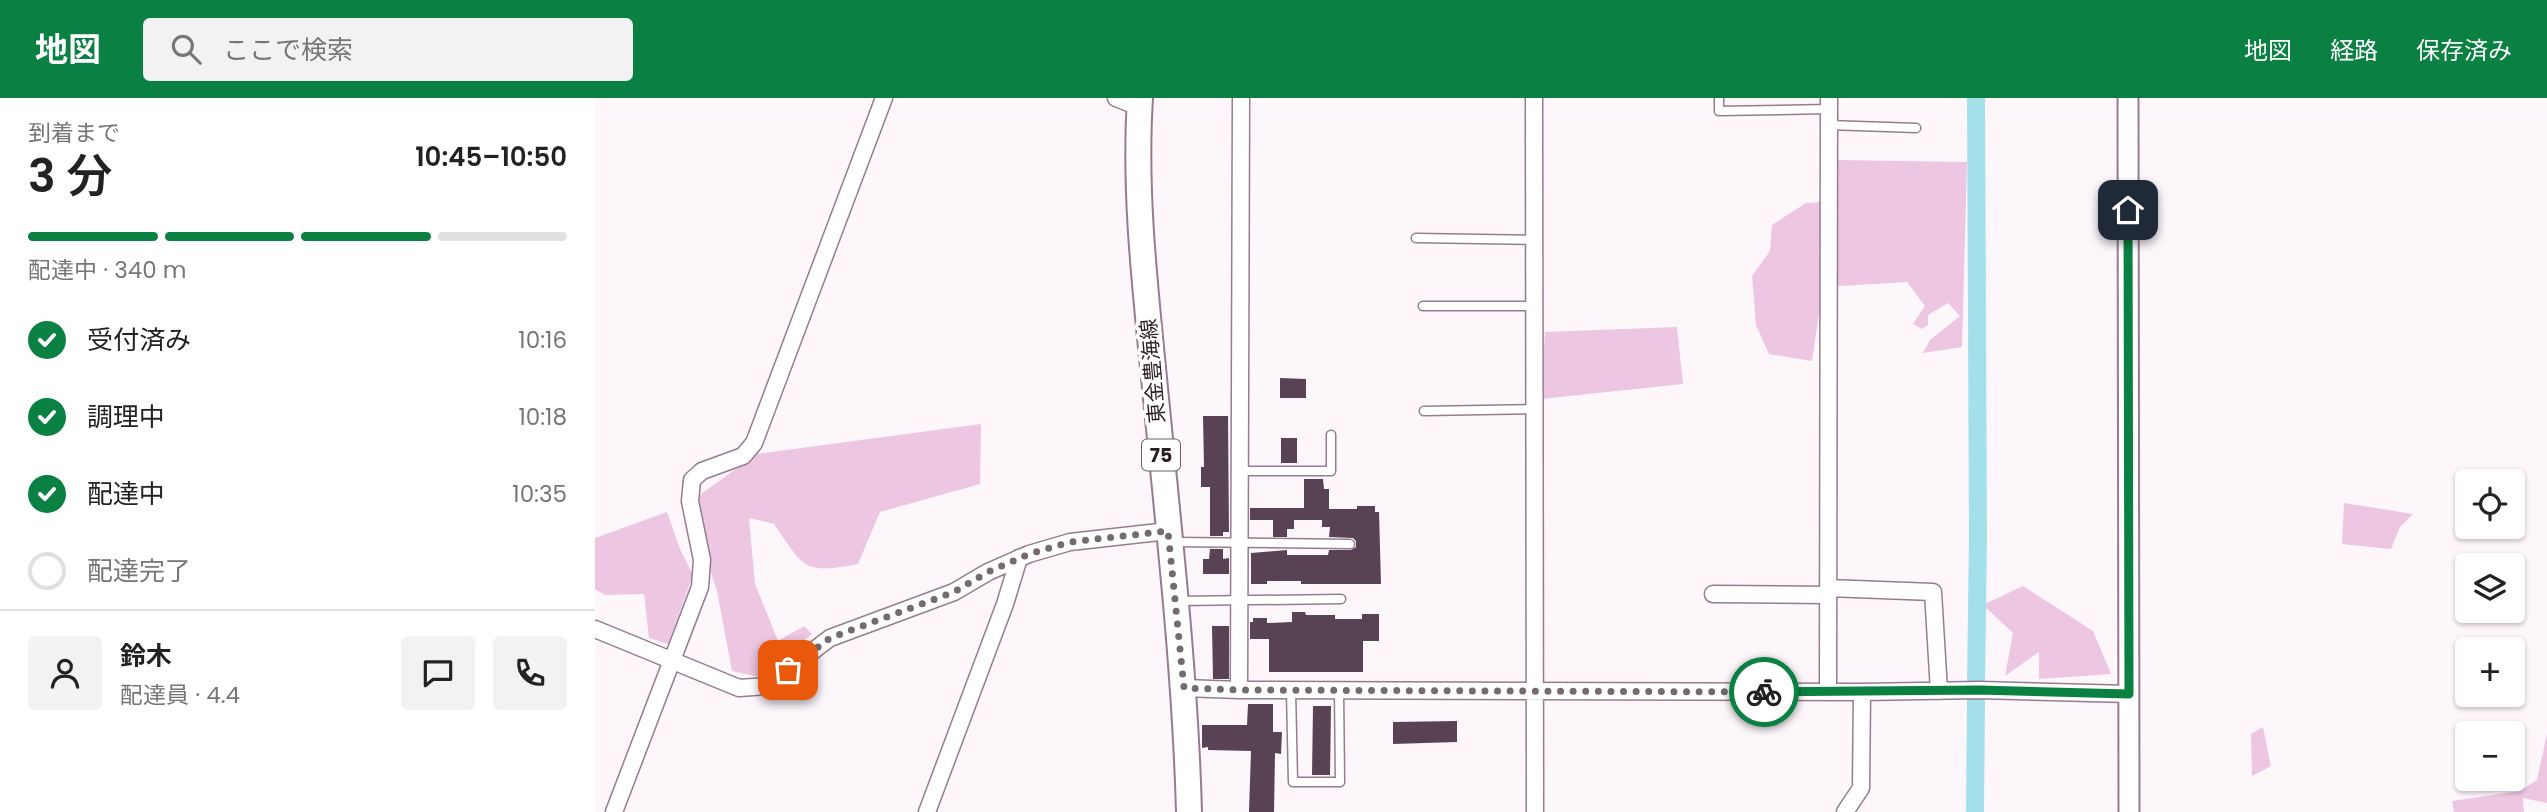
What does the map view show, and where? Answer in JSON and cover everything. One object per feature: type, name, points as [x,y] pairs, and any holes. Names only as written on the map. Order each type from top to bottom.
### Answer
[{"type":"main road","name":"東金豊海線","points":[[1140,103],[1140,235],[1184,688],[1189,812]]},
{"type":"street","points":[[614,812],[699,587],[702,560],[690,501],[692,480],[702,471],[743,456],[754,443],[884,98]]},
{"type":"street","points":[[1116,98],[1140,103]]},
{"type":"street","points":[[1239,690],[1241,98]]},
{"type":"street","points":[[1534,98],[1535,812]]},
{"type":"street","points":[[2128,98],[2129,812]]},
{"type":"street","points":[[1828,692],[1829,111]]},
{"type":"street","points":[[595,629],[739,688],[767,686],[830,638],[954,592],[1019,558],[1070,542],[1169,537]]},
{"type":"street","points":[[927,812],[1005,604],[1019,558]]},
{"type":"street","points":[[1713,594],[1933,593],[1939,691]]},
{"type":"street","points":[[1184,688],[2129,694]]},
{"type":"street","points":[[1845,812],[1861,788],[1862,692]]},
{"type":"lane","points":[[1719,98],[1719,111],[1829,111],[1916,128]]},
{"type":"lane","points":[[1416,238],[1535,240]]},
{"type":"lane","points":[[1423,306],[1535,306]]},
{"type":"lane","points":[[1424,411],[1535,409]]},
{"type":"lane","points":[[1240,471],[1331,471],[1331,435]]},
{"type":"lane","points":[[1169,537],[1240,543],[1350,544]]},
{"type":"lane","points":[[1175,601],[1341,599]]},
{"type":"lane","points":[[1291,690],[1293,782],[1340,782],[1339,690]]},
{"type":"shaded area","points":[[1838,160],[1967,162],[1962,347],[1923,353],[1930,340],[1960,316],[1948,303],[1928,315],[1928,325],[1922,329],[1913,324],[1925,306],[1907,282],[1823,287],[1812,361],[1769,354],[1756,325],[1752,276],[1770,251],[1772,225],[1806,203],[1836,201]]},
{"type":"shaded area","points":[[1677,327],[1683,384],[1541,399],[1545,332]]},
{"type":"shaded area","points":[[981,424],[980,484],[880,512],[858,564],[815,568],[799,558],[774,524],[749,518],[755,584],[778,641],[804,626],[812,634],[759,677],[732,671],[717,591],[706,557],[698,496],[757,454]]},
{"type":"shaded area","points":[[2344,503],[2413,514],[2400,527],[2391,549],[2342,544]]},
{"type":"shaded area","points":[[667,512],[693,575],[668,644],[649,638],[644,594],[605,595],[595,589],[595,538]]},
{"type":"shaded area","points":[[2023,586],[2093,631],[2111,674],[2039,679],[2039,652],[2005,676],[2013,633],[1983,605]]},
{"type":"shaded area","points":[[2263,727],[2271,766],[2252,776],[2251,734]]},
{"type":"shaded area","points":[[2547,734],[2547,803],[2523,798],[2524,812],[2454,812],[2452,801],[2525,791],[2525,788],[2537,780]]},
{"type":"building","points":[[1280,378],[1306,379],[1306,398],[1280,398]]},
{"type":"building","points":[[1203,416],[1228,416],[1229,532],[1223,532],[1223,536],[1210,536],[1210,487],[1201,487],[1201,467],[1204,467]]},
{"type":"building","points":[[1281,438],[1297,438],[1297,463],[1281,463]]},
{"type":"building","points":[[1304,479],[1323,479],[1324,489],[1329,489],[1329,509],[1375,506],[1375,512],[1379,512],[1381,584],[1301,584],[1301,581],[1267,581],[1267,584],[1251,584],[1251,553],[1287,550],[1287,555],[1328,555],[1329,550],[1351,550],[1356,547],[1353,538],[1329,537],[1330,527],[1322,527],[1322,520],[1294,520],[1294,529],[1287,529],[1287,537],[1273,537],[1273,520],[1250,520],[1250,508],[1304,508]]},
{"type":"building","points":[[1210,549],[1223,549],[1223,559],[1229,558],[1229,574],[1203,574],[1203,559],[1209,559]]},
{"type":"building","points":[[1292,612],[1335,615],[1335,619],[1362,619],[1362,614],[1379,614],[1379,641],[1363,641],[1363,672],[1269,672],[1269,639],[1250,639],[1250,622],[1253,622],[1253,618],[1267,618],[1267,623],[1292,622]]},
{"type":"building","points":[[1212,626],[1229,626],[1229,679],[1213,679]]},
{"type":"building","points":[[1248,704],[1273,704],[1273,732],[1282,732],[1281,754],[1275,753],[1274,812],[1249,812],[1251,751],[1202,748],[1202,725],[1247,725]]},
{"type":"building","points":[[1313,706],[1331,706],[1330,775],[1312,775]]},
{"type":"building","points":[[1457,721],[1457,742],[1393,744],[1393,722]]},
{"type":"waterway","points":[[1976,98],[1976,683]]},
{"type":"waterway","points":[[1975,812],[1976,700]]},
{"type":"way so far","points":[[788,670],[830,638],[872,620],[954,592],[988,572],[1029,554],[1070,542],[1168,531],[1184,688],[1764,692]]},
{"type":"route","points":[[1764,692],[1980,690],[2129,694],[2128,210]]}]
